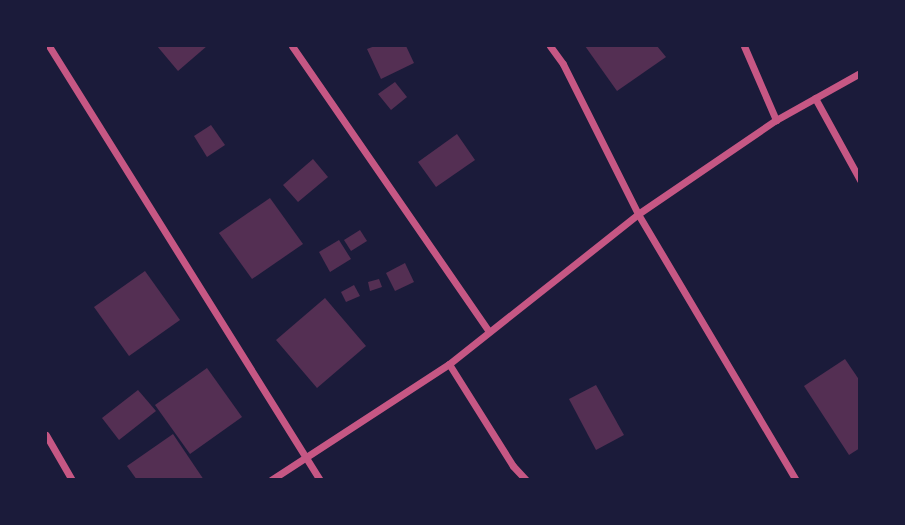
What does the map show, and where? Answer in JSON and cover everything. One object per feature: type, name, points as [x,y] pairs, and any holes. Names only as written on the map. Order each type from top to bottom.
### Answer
[{"type":"street","points":[[49,46],[320,480]]},
{"type":"street","points":[[292,46],[489,332]]},
{"type":"street","points":[[550,46],[564,64],[638,214],[796,480]]},
{"type":"street","points":[[744,46],[776,120]]},
{"type":"street","points":[[271,480],[449,364],[638,214],[776,120],[859,73]]},
{"type":"street","points":[[815,98],[859,180]]},
{"type":"street","points":[[449,364],[513,466],[526,480]]},
{"type":"street","points":[[46,435],[72,480]]},
{"type":"building","points":[[157,46],[207,46],[178,71]]},
{"type":"building","points":[[375,46],[406,46],[414,63],[381,79],[367,49]]},
{"type":"building","points":[[585,46],[657,46],[666,57],[617,91]]},
{"type":"building","points":[[395,82],[407,97],[391,110],[378,94]]},
{"type":"building","points":[[211,125],[225,145],[207,157],[194,136]]},
{"type":"building","points":[[457,134],[475,160],[436,187],[418,162]]},
{"type":"building","points":[[313,159],[328,177],[298,202],[283,185]]},
{"type":"building","points":[[270,198],[303,244],[252,279],[219,233]]},
{"type":"building","points":[[360,230],[367,241],[351,251],[344,240]]},
{"type":"building","points":[[339,240],[351,259],[330,272],[319,252]]},
{"type":"building","points":[[405,263],[414,282],[395,291],[386,273]]},
{"type":"building","points":[[145,271],[180,320],[129,356],[94,307]]},
{"type":"building","points":[[379,279],[382,287],[370,291],[368,282]]},
{"type":"building","points":[[354,285],[360,296],[346,302],[341,292]]},
{"type":"building","points":[[325,298],[366,346],[317,388],[276,340]]},
{"type":"building","points":[[845,359],[860,381],[860,448],[849,455],[804,386]]},
{"type":"building","points":[[207,368],[242,417],[190,454],[155,405]]},
{"type":"building","points":[[596,385],[624,435],[596,450],[569,399]]},
{"type":"building","points":[[138,390],[156,411],[119,440],[102,418]]},
{"type":"building","points":[[173,434],[204,480],[137,480],[127,466]]}]
